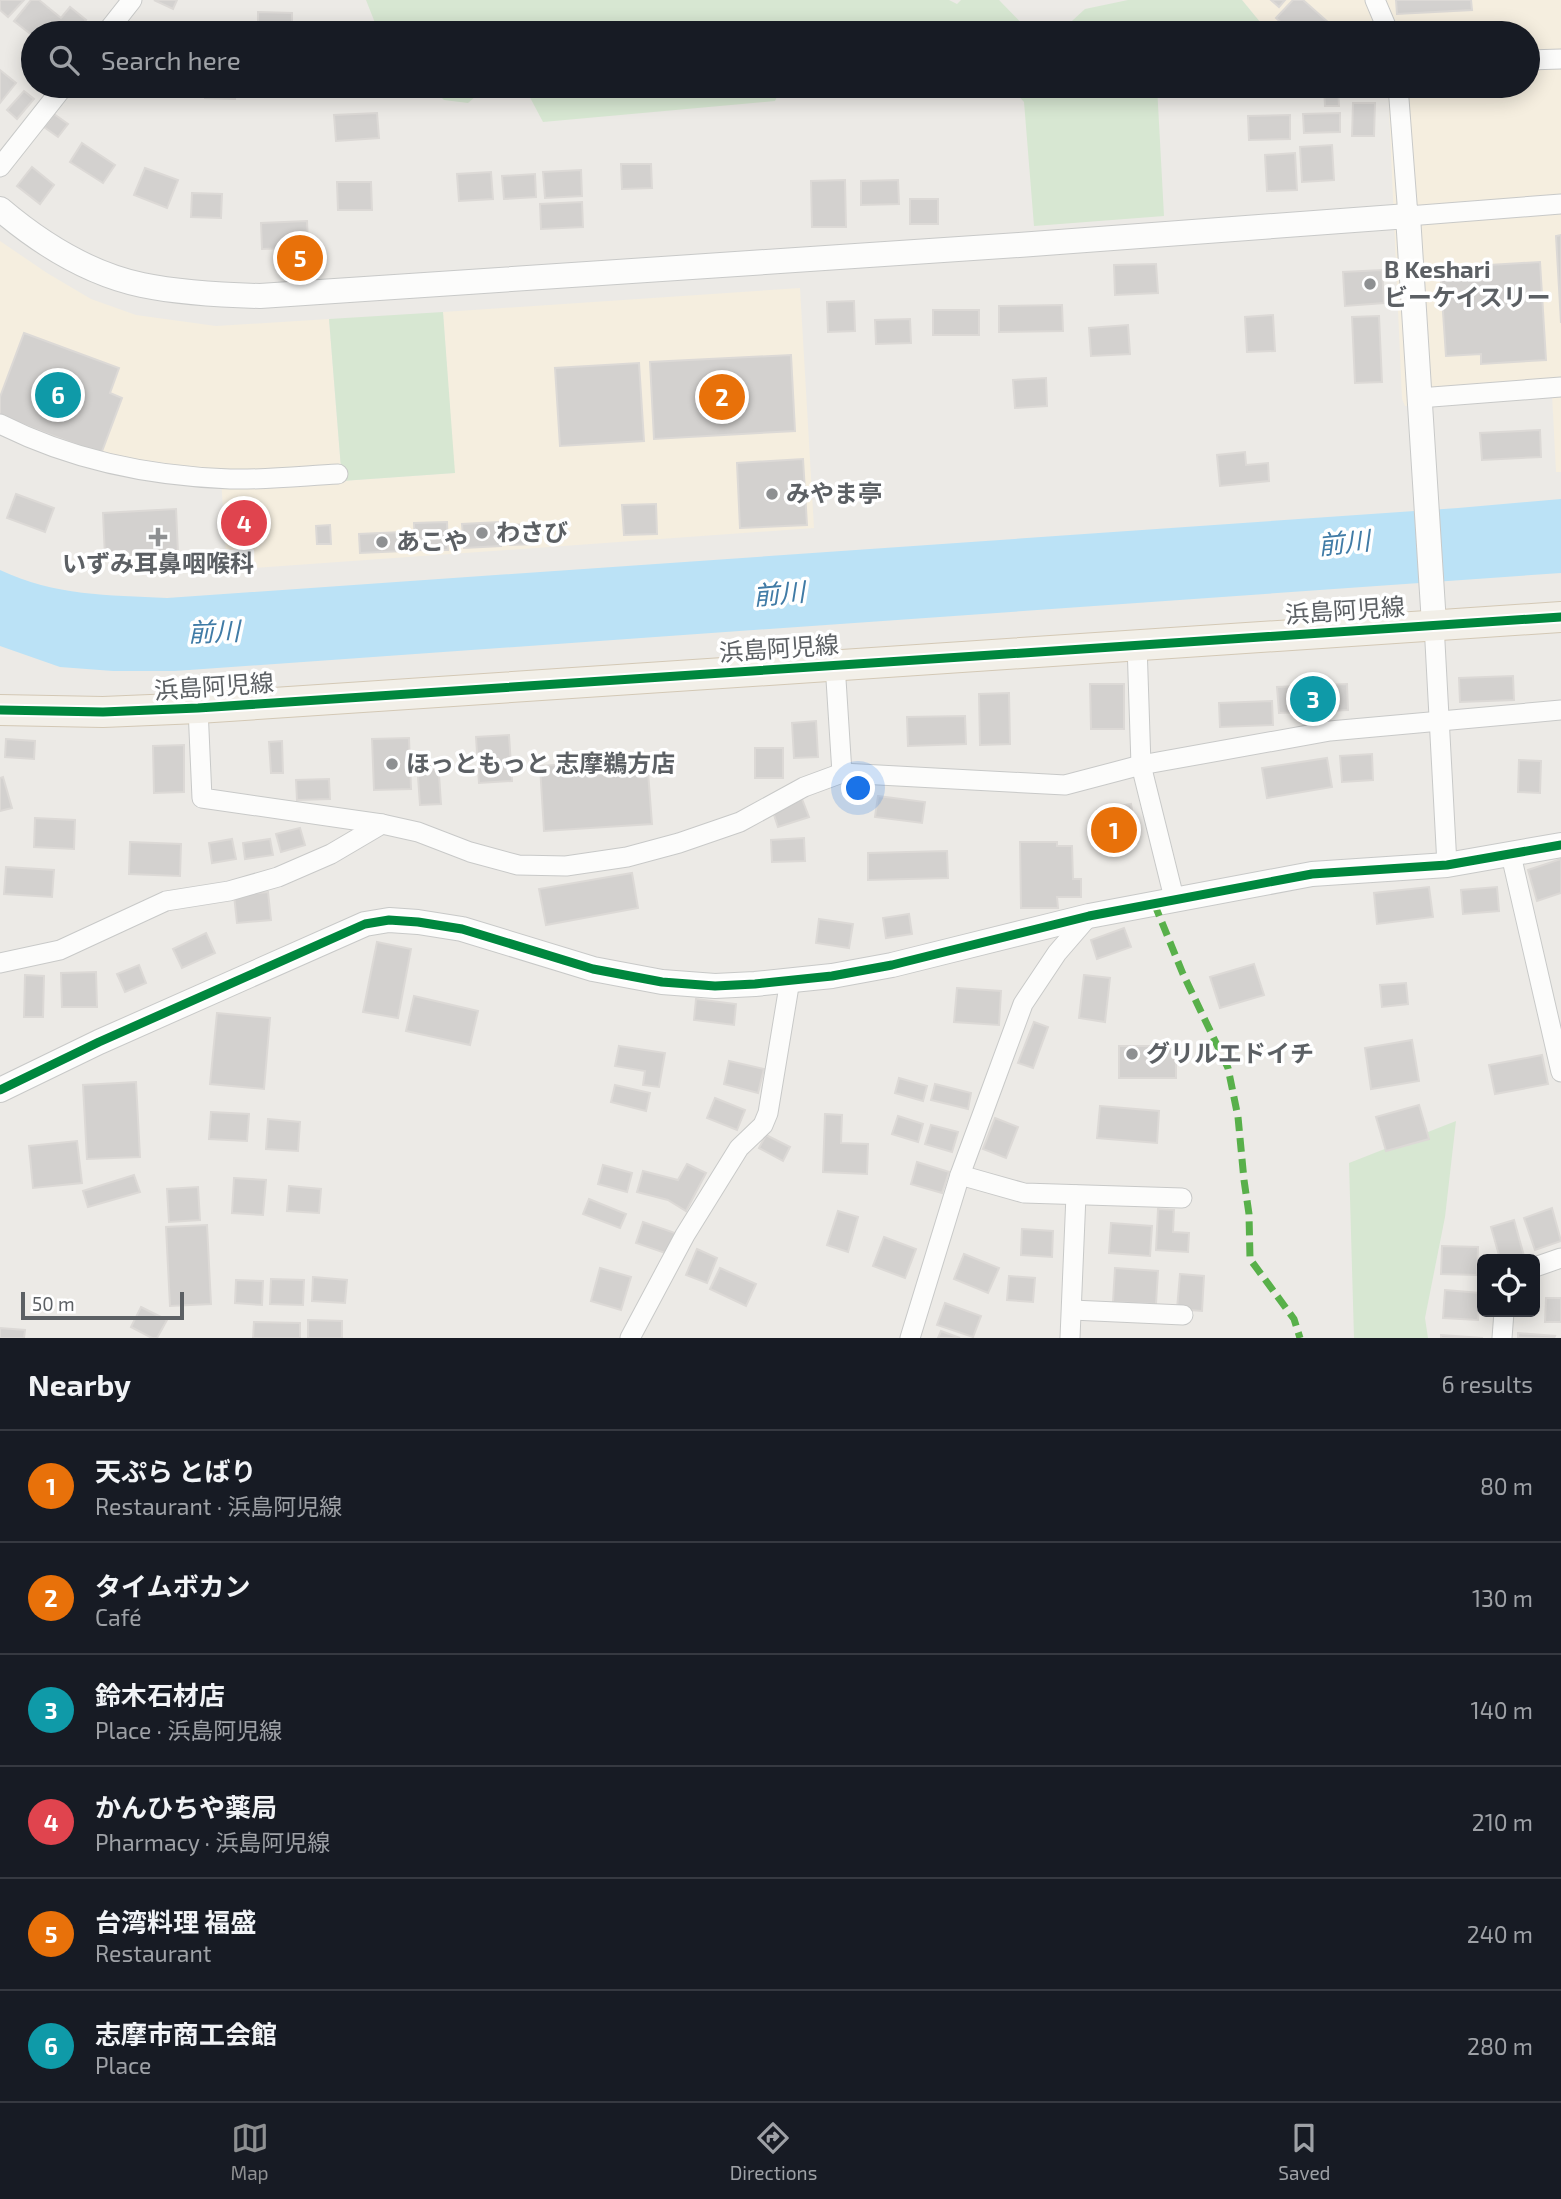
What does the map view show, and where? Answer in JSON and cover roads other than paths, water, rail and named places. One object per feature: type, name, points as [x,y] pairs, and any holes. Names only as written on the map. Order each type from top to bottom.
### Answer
[{"type":"main road","name":"浜島阿児線","points":[[0,710],[46,713],[198,708],[1137,645],[1433,612],[1561,617]]},
{"type":"street","points":[[115,21],[132,0]]},
{"type":"street","points":[[1375,0],[1385,21]]},
{"type":"street","points":[[1540,60],[1561,59]]},
{"type":"street","points":[[0,167],[55,98]]},
{"type":"street","points":[[1399,98],[1441,720],[1447,865]]},
{"type":"street","points":[[0,209],[48,244],[92,268],[140,285],[200,294],[260,296],[1032,244],[1561,204]]},
{"type":"street","points":[[1419,398],[1561,387]]},
{"type":"street","points":[[0,424],[78,457],[149,471],[230,479],[338,474]]},
{"type":"street","points":[[1137,645],[1141,765],[1174,898]]},
{"type":"street","points":[[835,664],[842,773]]},
{"type":"street","points":[[198,708],[202,798],[382,824],[418,832],[470,852],[518,864],[566,866],[627,857],[740,822],[804,787],[842,773],[1065,785],[1141,765],[1331,731],[1561,710]]},
{"type":"street","points":[[0,963],[60,950],[166,901],[229,891],[278,877],[331,854],[382,824]]},
{"type":"street","points":[[0,1090],[99,1042],[324,941],[365,924],[389,920],[462,929],[593,968],[662,982],[715,986],[832,976],[892,965],[1089,916],[1312,874],[1447,865],[1561,845]]},
{"type":"street","points":[[1511,855],[1561,1072]]},
{"type":"street","points":[[910,1338],[960,1175],[1023,1004],[1057,953],[1089,916]]},
{"type":"street","points":[[631,1338],[685,1235],[739,1149],[763,1125],[768,1113],[790,980]]},
{"type":"street","points":[[960,1175],[1024,1193],[1182,1198]]},
{"type":"street","points":[[1070,1338],[1076,1195]]},
{"type":"street","points":[[1540,1265],[1561,1258]]},
{"type":"street","points":[[1072,1310],[1183,1315]]},
{"type":"street","points":[[1502,1338],[1504,1317]]},
{"type":"water","name":"前川","points":[[1561,499],[1561,573],[175,671],[113,671],[60,667],[0,646],[0,570],[41,585],[82,593],[167,598]]},
{"type":"place","name":"台湾料理 福盛","points":[[300,258]]},
{"type":"place","name":"B Keshari ビーケイスリー","points":[[1370,284]]},
{"type":"place","name":"志摩市商工会館","points":[[58,395]]},
{"type":"place","name":"タイムボカン","points":[[722,397]]},
{"type":"place","name":"みやま亭","points":[[772,494]]},
{"type":"place","name":"かんひちや薬局","points":[[244,523]]},
{"type":"place","name":"わさび","points":[[482,533]]},
{"type":"place","name":"いずみ耳鼻咽喉科","points":[[158,537]]},
{"type":"place","name":"あこや","points":[[382,542]]},
{"type":"place","name":"鈴木石材店","points":[[1313,699]]},
{"type":"place","name":"ほっともっと 志摩鵜方店","points":[[392,764]]},
{"type":"place","name":"天ぷら とばり","points":[[1114,830]]},
{"type":"place","name":"グリルエドイチ","points":[[1132,1054]]}]
